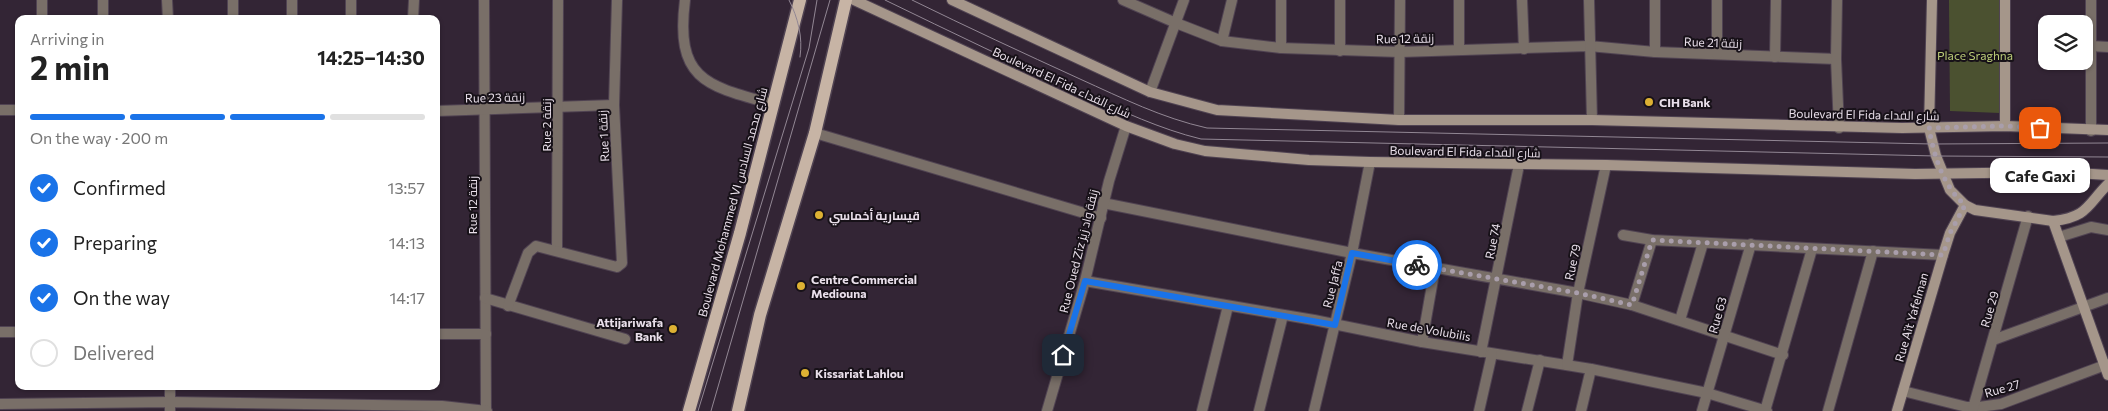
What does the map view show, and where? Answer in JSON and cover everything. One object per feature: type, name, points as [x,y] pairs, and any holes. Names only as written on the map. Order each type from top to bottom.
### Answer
[{"type":"main road","name":"Boulevard Mohammed VI شارع محمد السادس","points":[[689,411],[740,233],[800,0]]},
{"type":"main road","points":[[738,411],[760,315],[816,133],[846,0]]},
{"type":"main road","name":"Boulevard El Fida شارع الفداء","points":[[854,0],[1126,126],[1175,144],[1205,151],[1309,160],[1370,162],[1606,165],[1907,174],[2060,172],[2108,175]]},
{"type":"main road","name":"Boulevard El Fida شارع الفداء","points":[[952,0],[1150,92],[1217,110],[1399,120],[1592,120],[1839,128],[2005,126],[2108,130]]},
{"type":"main road","points":[[1932,0],[1929,128],[1932,144],[1950,190],[1965,205],[1974,210],[2028,216],[2053,221],[2064,220],[2083,212],[2108,184]]},
{"type":"main road","points":[[2005,0],[2005,126]]},
{"type":"main road","name":"Rue Aït Yafelman","points":[[1897,411],[1950,233],[1965,205]]},
{"type":"main road","points":[[2053,221],[2107,368]]},
{"type":"street","points":[[42,0],[42,15]]},
{"type":"street","points":[[103,0],[103,15]]},
{"type":"street","points":[[167,0],[168,15]]},
{"type":"street","points":[[233,0],[233,15]]},
{"type":"street","points":[[292,0],[292,15]]},
{"type":"street","points":[[351,0],[351,15]]},
{"type":"street","points":[[413,15],[414,0]]},
{"type":"street","name":"Rue 12 زنقة","points":[[484,0],[486,411]]},
{"type":"street","name":"Rue 2 زنقة","points":[[558,0],[558,250]]},
{"type":"street","name":"Rue 1 زنقة","points":[[558,250],[617,267],[622,263],[614,105],[617,0]]},
{"type":"street","points":[[685,0],[683,16],[686,50],[689,61],[699,77],[723,90],[773,104]]},
{"type":"street","name":"Rue 12 زنقة","points":[[1124,0],[1176,24],[1222,41],[1281,48],[1400,52],[1588,46]]},
{"type":"street","points":[[1150,92],[1184,0]]},
{"type":"street","points":[[1222,41],[1232,0]]},
{"type":"street","points":[[1281,0],[1281,48]]},
{"type":"street","points":[[1340,0],[1340,51]]},
{"type":"street","points":[[1399,120],[1400,0]]},
{"type":"street","points":[[1459,50],[1460,0]]},
{"type":"street","points":[[1522,0],[1524,49]]},
{"type":"street","points":[[1589,0],[1588,46],[1592,120]]},
{"type":"street","points":[[1655,0],[1655,52]]},
{"type":"street","points":[[1717,0],[1717,54]]},
{"type":"street","points":[[1775,57],[1776,0]]},
{"type":"street","points":[[1837,0],[1836,59],[1839,128]]},
{"type":"street","points":[[2091,0],[2091,15]]},
{"type":"street","name":"Rue 21 زنقة","points":[[1588,46],[1655,52],[1836,59]]},
{"type":"street","points":[[2093,46],[2108,47]]},
{"type":"street","points":[[2091,130],[2092,70]]},
{"type":"street","name":"Rue 23 زنقة","points":[[440,111],[614,105]]},
{"type":"street","points":[[0,110],[15,110]]},
{"type":"street","name":"Rue Oued Ziz زنقة واد زيز","points":[[1047,411],[1085,281],[1103,203],[1126,126]]},
{"type":"street","points":[[816,133],[1101,218]]},
{"type":"street","name":"Rue Jaffa","points":[[1314,411],[1352,253],[1370,162]]},
{"type":"street","name":"Rue 74","points":[[1482,352],[1520,165]]},
{"type":"street","name":"Rue 79","points":[[1567,365],[1578,293],[1606,165]]},
{"type":"street","points":[[1103,203],[1352,253],[1578,293],[1632,305],[1783,355]]},
{"type":"street","name":"Rue 29","points":[[1973,408],[2028,216]]},
{"type":"street","points":[[2059,237],[2091,227],[2108,230]]},
{"type":"street","points":[[1623,235],[1652,240],[1943,255]]},
{"type":"street","points":[[1632,305],[1652,240]]},
{"type":"street","points":[[1680,320],[1704,243]]},
{"type":"street","name":"Rue 63","points":[[1702,411],[1751,244]]},
{"type":"street","points":[[508,306],[528,253],[536,246],[558,250]]},
{"type":"street","points":[[1766,411],[1812,249]]},
{"type":"street","points":[[1828,411],[1873,251]]},
{"type":"street","points":[[1422,342],[1435,268]]},
{"type":"street","name":"Rue de Volubilis","points":[[1085,281],[1283,315],[1422,342],[1591,369],[1707,393],[1766,411]]},
{"type":"street","points":[[485,298],[625,339]]},
{"type":"street","points":[[1993,340],[2108,298]]},
{"type":"street","points":[[1202,411],[1228,306]]},
{"type":"street","points":[[1259,411],[1283,315]]},
{"type":"street","points":[[0,332],[15,332]]},
{"type":"street","points":[[440,334],[486,334]]},
{"type":"street","points":[[1479,411],[1492,354]]},
{"type":"street","points":[[1527,411],[1540,360]]},
{"type":"street","name":"Rue 27","points":[[1903,391],[1973,408],[2002,407],[2107,368]]},
{"type":"street","points":[[1581,411],[1591,369]]},
{"type":"street","points":[[170,390],[170,406]]},
{"type":"street","points":[[0,404],[50,407],[442,406],[486,411]]},
{"type":"green space","name":"Place Sraghna","points":[[1949,0],[2000,0],[2000,113],[1950,111]]},
{"type":"tram line","points":[[789,0],[799,28],[801,42],[800,57]]},
{"type":"tram line","points":[[698,411],[809,48],[817,0]]},
{"type":"tram line","points":[[711,411],[830,0]]},
{"type":"tram line","points":[[885,0],[1009,60],[1113,107],[1156,125],[1201,139],[1936,156],[2108,157]]},
{"type":"tram line","points":[[912,0],[1127,100],[1174,119],[1207,128],[1932,144],[2108,143]]},
{"type":"way so far","points":[[1417,265],[1578,293],[1632,305],[1652,240],[1943,255],[1950,233],[1965,205],[1950,190],[1936,156],[1929,128],[2005,126],[2040,128]]},
{"type":"place","name":"CIH Bank","points":[[1649,102]]},
{"type":"place","name":"Cafe Gaxi","points":[[2040,128]]},
{"type":"place","name":"قيسارية أخماسي","points":[[819,215]]},
{"type":"place","name":"Centre Commercial Mediouna","points":[[801,286]]},
{"type":"place","name":"Attijariwafa Bank","points":[[673,329]]},
{"type":"place","name":"Kissariat Lahlou","points":[[805,373]]},
{"type":"route","points":[[1063,355],[1085,281],[1335,325],[1352,253],[1417,265]]}]
